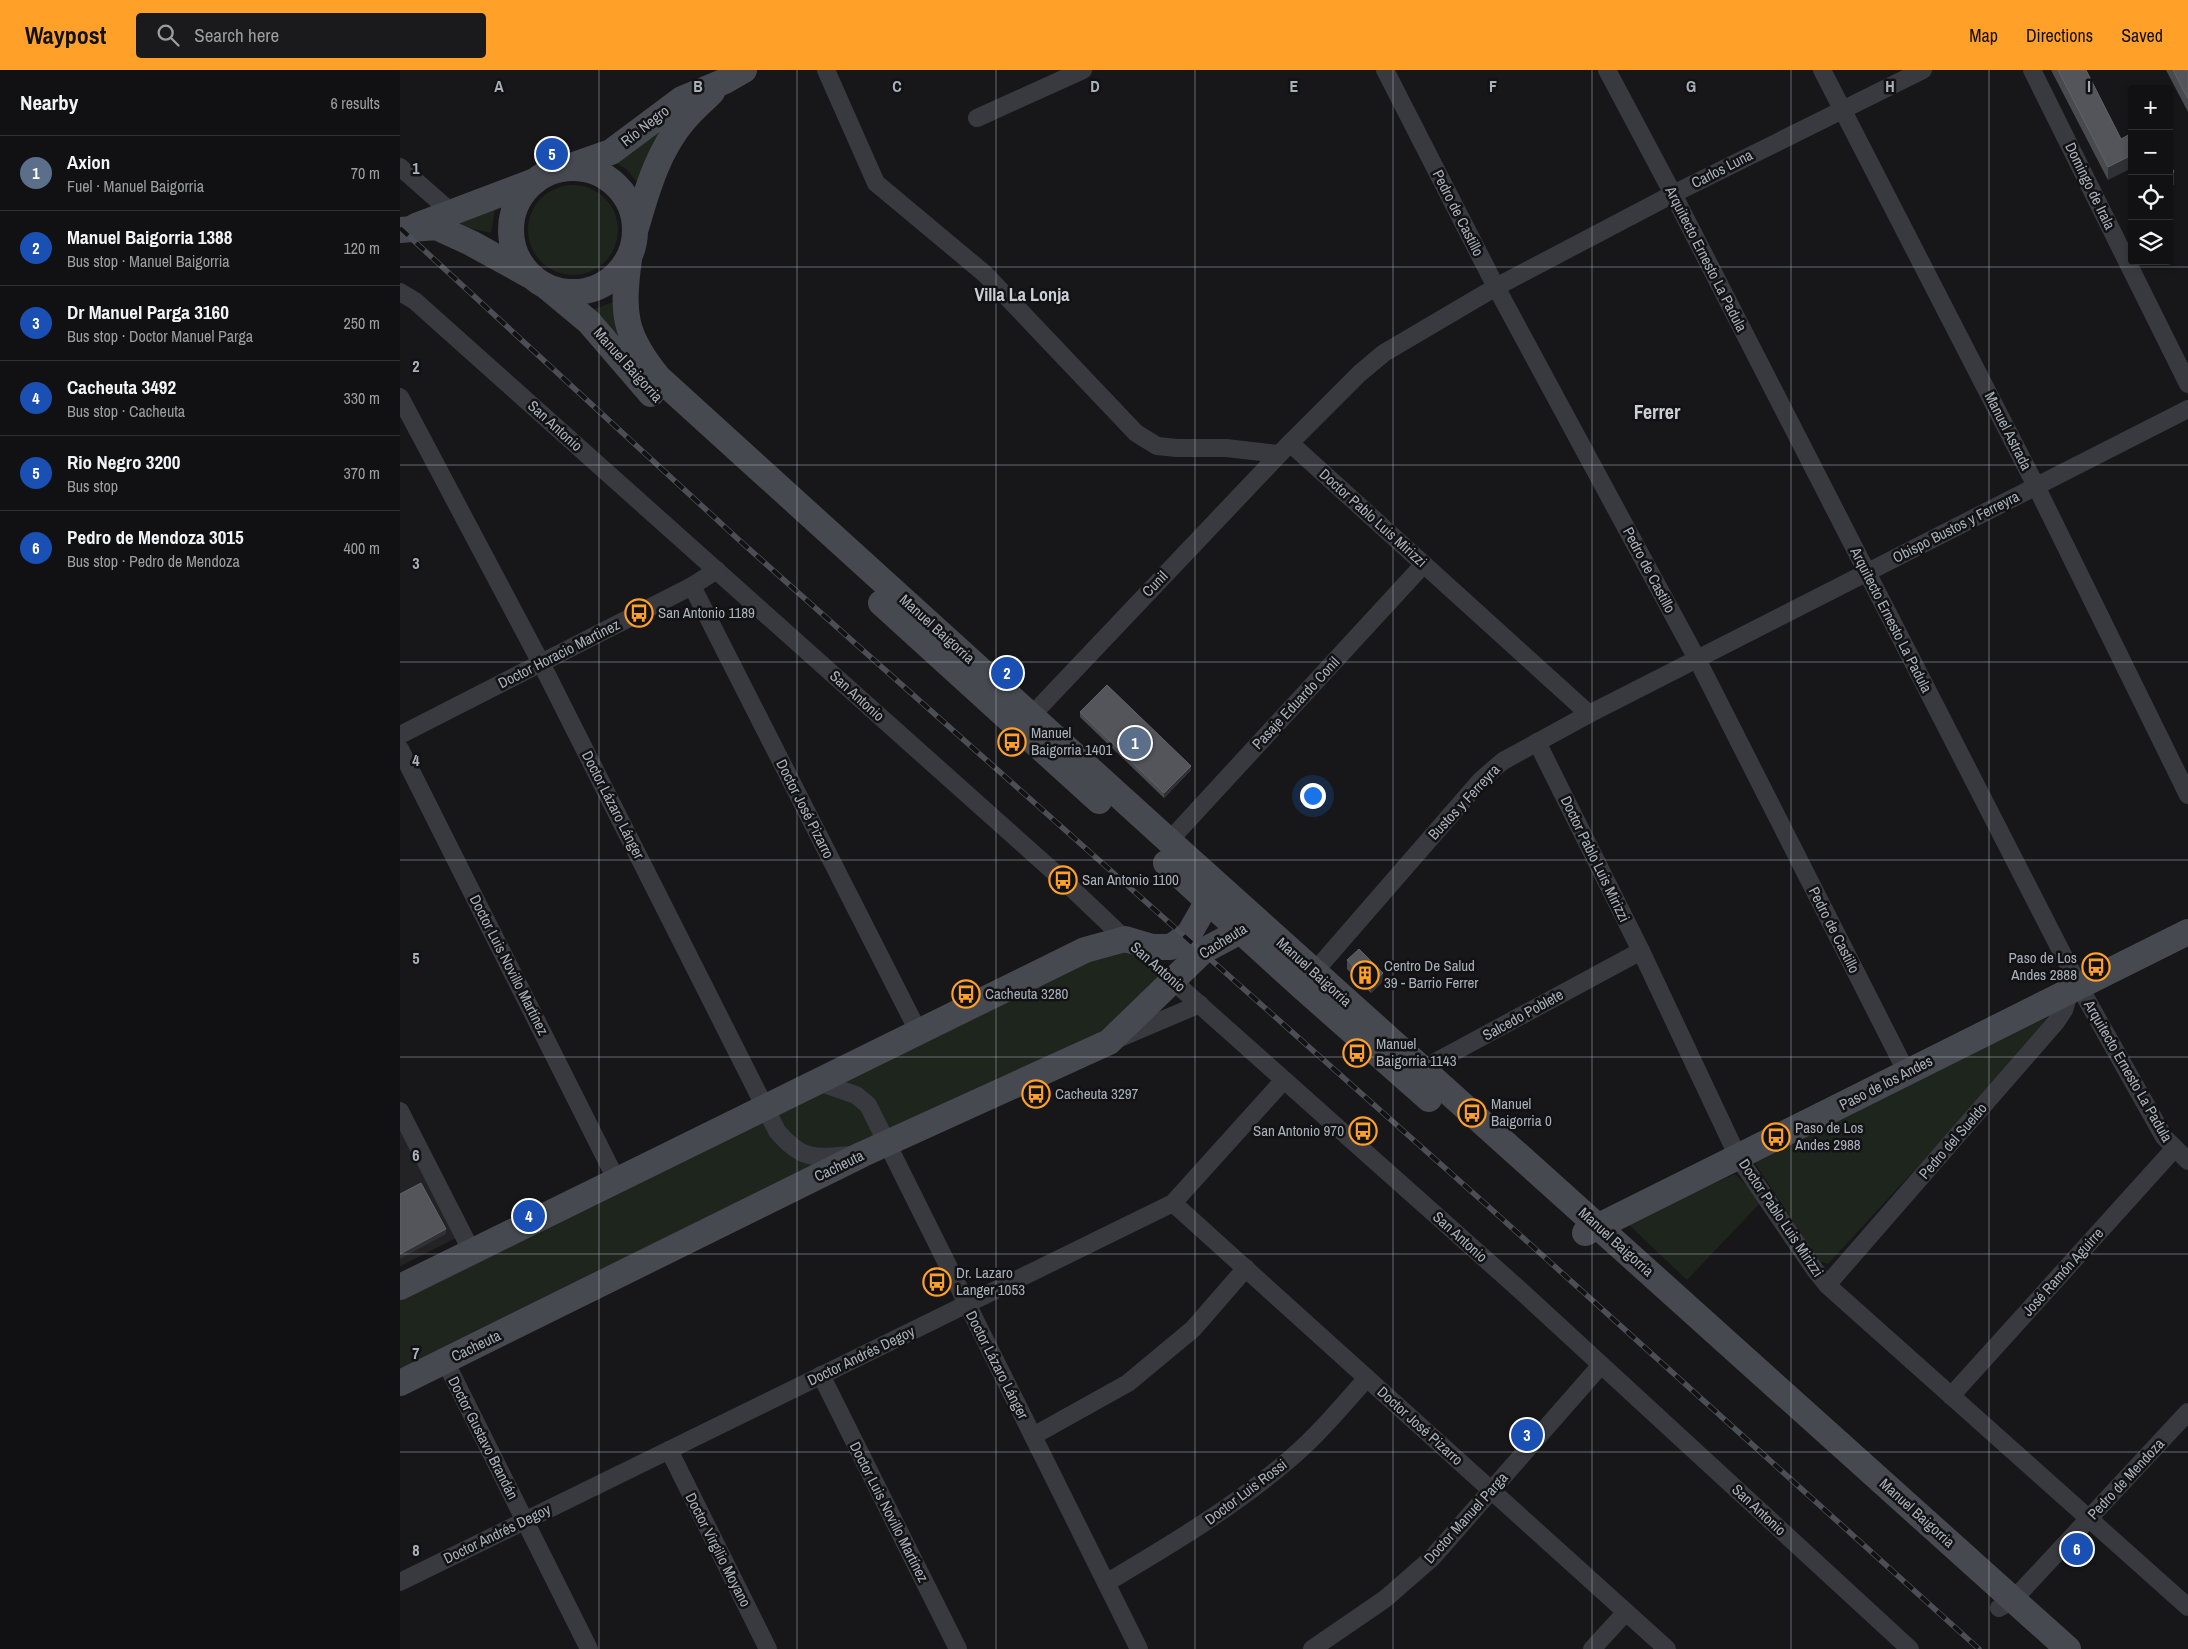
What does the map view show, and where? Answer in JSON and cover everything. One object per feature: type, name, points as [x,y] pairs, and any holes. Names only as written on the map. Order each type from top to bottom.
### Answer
[{"type":"main road","name":"Río Negro","points":[[565,168],[611,152],[673,104],[734,75]]},
{"type":"main road","name":"Río Negro","points":[[636,228],[650,181],[665,146],[685,119],[734,75]]},
{"type":"main road","points":[[405,229],[436,227],[449,232],[539,282],[573,292],[593,289],[611,280],[621,270],[629,259],[634,244],[636,228],[629,203],[623,192],[614,182],[591,170],[565,168],[549,172],[535,181],[522,194],[514,210],[511,228],[513,246],[520,263],[539,282]]},
{"type":"main road","points":[[405,229],[535,181]]},
{"type":"main road","name":"Manuel Baigorria","points":[[629,259],[625,290],[626,318],[637,347],[659,378],[1169,841],[1215,895]]},
{"type":"main road","name":"Manuel Baigorria","points":[[539,282],[590,322],[645,388],[1591,1230],[2006,1604],[2068,1649]]},
{"type":"main road","name":"Cacheuta","points":[[1125,938],[1152,947],[1171,947],[1189,934],[1215,895]]},
{"type":"main road","name":"Cacheuta","points":[[400,1383],[863,1154],[1109,1042],[1203,951],[1248,925]]},
{"type":"main road","name":"Paso de los Andes","points":[[1591,1230],[2188,932]]},
{"type":"main road","points":[[400,1287],[1085,950],[1125,938]]},
{"type":"main road","name":"San Antonio","points":[[1125,938],[1174,981]]},
{"type":"main road","name":"Manuel Baigorria","points":[[2006,1604],[2045,1649]]},
{"type":"street","points":[[826,70],[876,183],[986,274],[1136,433],[1156,446],[1178,448],[1284,448]]},
{"type":"street","points":[[977,118],[1083,70]]},
{"type":"street","name":"Pedro de Castillo","points":[[1385,70],[1496,287],[1697,659],[1907,1073]]},
{"type":"street","name":"Arquitecto Ernesto La Padula","points":[[1607,70],[1673,194],[1867,572],[2075,989],[2164,1137],[2188,1161]]},
{"type":"street","name":"Manuel Astrada","points":[[1822,70],[2036,486],[2188,795]]},
{"type":"street","name":"Carlos Luna","points":[[1284,448],[1384,352],[1496,287],[1673,194],[1923,70]]},
{"type":"street","name":"Domingo de Irala","points":[[2032,70],[2188,384]]},
{"type":"street","points":[[400,167],[451,212]]},
{"type":"street","name":"San Antonio","points":[[400,292],[416,301],[1063,880],[1125,938]]},
{"type":"street","name":"Doctor Lázaro Lánger","points":[[400,397],[541,663],[777,1131],[786,1142],[803,1154],[824,1157],[863,1154]]},
{"type":"street","name":"Obispo Bustos y Ferreyra","points":[[1697,659],[2188,409]]},
{"type":"street","name":"Doctor Pablo Luis Mirizzi","points":[[1284,448],[1424,564],[1589,714]]},
{"type":"street","name":"Cunil","points":[[1032,715],[1284,448]]},
{"type":"street","name":"Pasaje Eduardo Conil","points":[[1169,841],[1424,564]]},
{"type":"street","name":"Doctor Horacio Martinez","points":[[400,735],[692,586],[717,570]]},
{"type":"street","name":"Doctor José Pizarro","points":[[692,586],[918,1031]]},
{"type":"street","name":"Bustos y Ferreyra","points":[[1308,979],[1481,780],[1503,761],[1589,714],[1697,659]]},
{"type":"street","name":"Doctor Pablo Luis Mirizzi","points":[[1537,742],[1641,951],[1738,1156],[1815,1270],[1827,1285],[2188,1607]]},
{"type":"street","name":"Doctor Luis Novillo Martínez","points":[[400,750],[617,1181]]},
{"type":"street","name":"Salcedo Poblete","points":[[1414,1074],[1641,951]]},
{"type":"street","name":"San Antonio","points":[[1174,981],[1512,1283],[1910,1649]]},
{"type":"street","name":"Pedro del Sueldo","points":[[1827,1285],[2056,1022],[2075,989]]},
{"type":"street","points":[[1109,1042],[1200,1004]]},
{"type":"street","name":"Doctor Andrés Degoy","points":[[400,1582],[1173,1203],[1284,1080]]},
{"type":"street","name":"Doctor Lázaro Lánger","points":[[818,1082],[856,1095],[868,1105],[1139,1649]]},
{"type":"street","points":[[400,1111],[472,1252]]},
{"type":"street","name":"José Ramón Aguirre","points":[[1951,1396],[2174,1149]]},
{"type":"street","name":"Doctor José Pizarro","points":[[1173,1203],[1667,1649]]},
{"type":"street","points":[[1033,1436],[1128,1383],[1193,1329],[1246,1268]]},
{"type":"street","name":"Doctor Gustavo Brandán","points":[[445,1361],[589,1649]]},
{"type":"street","name":"Doctor Manuel Parga","points":[[1312,1649],[1368,1612],[1406,1581],[1450,1539],[1601,1365]]},
{"type":"street","name":"Doctor Luis Novillo Martínez","points":[[821,1375],[958,1649]]},
{"type":"street","name":"Doctor Luis Rossi","points":[[1106,1583],[1201,1526],[1284,1464],[1326,1424],[1367,1378]]},
{"type":"street","name":"Pedro de Mendoza","points":[[2006,1604],[2188,1412]]},
{"type":"street","name":"Doctor Virgilio Moyano","points":[[669,1450],[768,1649]]},
{"type":"street","points":[[1592,1649],[1626,1612]]},
{"type":"shaded area","points":[[674,115],[637,182],[626,169],[613,161]]},
{"type":"shaded area","points":[[573,185],[590,188],[605,198],[615,213],[618,230],[615,247],[605,262],[590,272],[573,275],[556,272],[541,262],[531,247],[528,230],[531,213],[541,198],[556,188]]},
{"type":"shaded area","points":[[495,210],[491,233],[443,222]]},
{"type":"shaded area","points":[[613,302],[623,346],[592,310]]},
{"type":"shaded area","points":[[1125,939],[1173,981],[1124,1030],[400,1383],[400,1287]]},
{"type":"shaded area","points":[[2048,1017],[1952,1129],[1828,1264],[1819,1261],[1755,1163],[1910,1084]]},
{"type":"shaded area","points":[[400,1128],[456,1238],[400,1266]]},
{"type":"shaded area","points":[[1735,1174],[1762,1201],[1687,1280],[1627,1223]]},
{"type":"building","points":[[2058,70],[2086,70],[2121,139],[2128,135],[2128,157],[2108,167]]},
{"type":"building","points":[[2173,70],[2188,70],[2188,99]]},
{"type":"building","points":[[1107,685],[1191,766],[1164,793],[1080,712]]},
{"type":"building","points":[[1359,949],[1383,973],[1371,984],[1347,960]]},
{"type":"building","points":[[421,1183],[446,1229],[400,1254],[400,1194]]},
{"type":"railway","points":[[400,228],[739,540],[1490,1208],[1979,1649]]},
{"type":"place","name":"Rio Negro 3200","points":[[552,154]]},
{"type":"place","name":"San Antonio 1189","points":[[639,613]]},
{"type":"place","name":"Manuel Baigorria 1388","points":[[1007,673]]},
{"type":"place","name":"Manuel Baigorria 1401","points":[[1012,742]]},
{"type":"place","name":"Axion","points":[[1135,743]]},
{"type":"place","name":"San Antonio 1100","points":[[1063,880]]},
{"type":"place","name":"Paso de Los Andes 2888","points":[[2096,967]]},
{"type":"place","name":"Centro De Salud 39 - Barrio Ferrer","points":[[1365,975]]},
{"type":"place","name":"Cacheuta 3280","points":[[966,994]]},
{"type":"place","name":"Manuel Baigorria 1143","points":[[1357,1053]]},
{"type":"place","name":"Cacheuta 3297","points":[[1036,1094]]},
{"type":"place","name":"Manuel Baigorria 0","points":[[1472,1113]]},
{"type":"place","name":"San Antonio 970","points":[[1363,1131]]},
{"type":"place","name":"Paso de Los Andes 2988","points":[[1776,1137]]},
{"type":"place","name":"Cacheuta 3492","points":[[529,1216]]},
{"type":"place","name":"Dr. Lazaro Langer 1053","points":[[937,1282]]},
{"type":"place","name":"Dr Manuel Parga 3160","points":[[1527,1435]]},
{"type":"place","name":"Pedro de Mendoza 3015","points":[[2077,1549]]},
{"type":"district","name":"Villa La Lonja","points":[[1022,295]]},
{"type":"district","name":"Ferrer","points":[[1657,412]]}]
